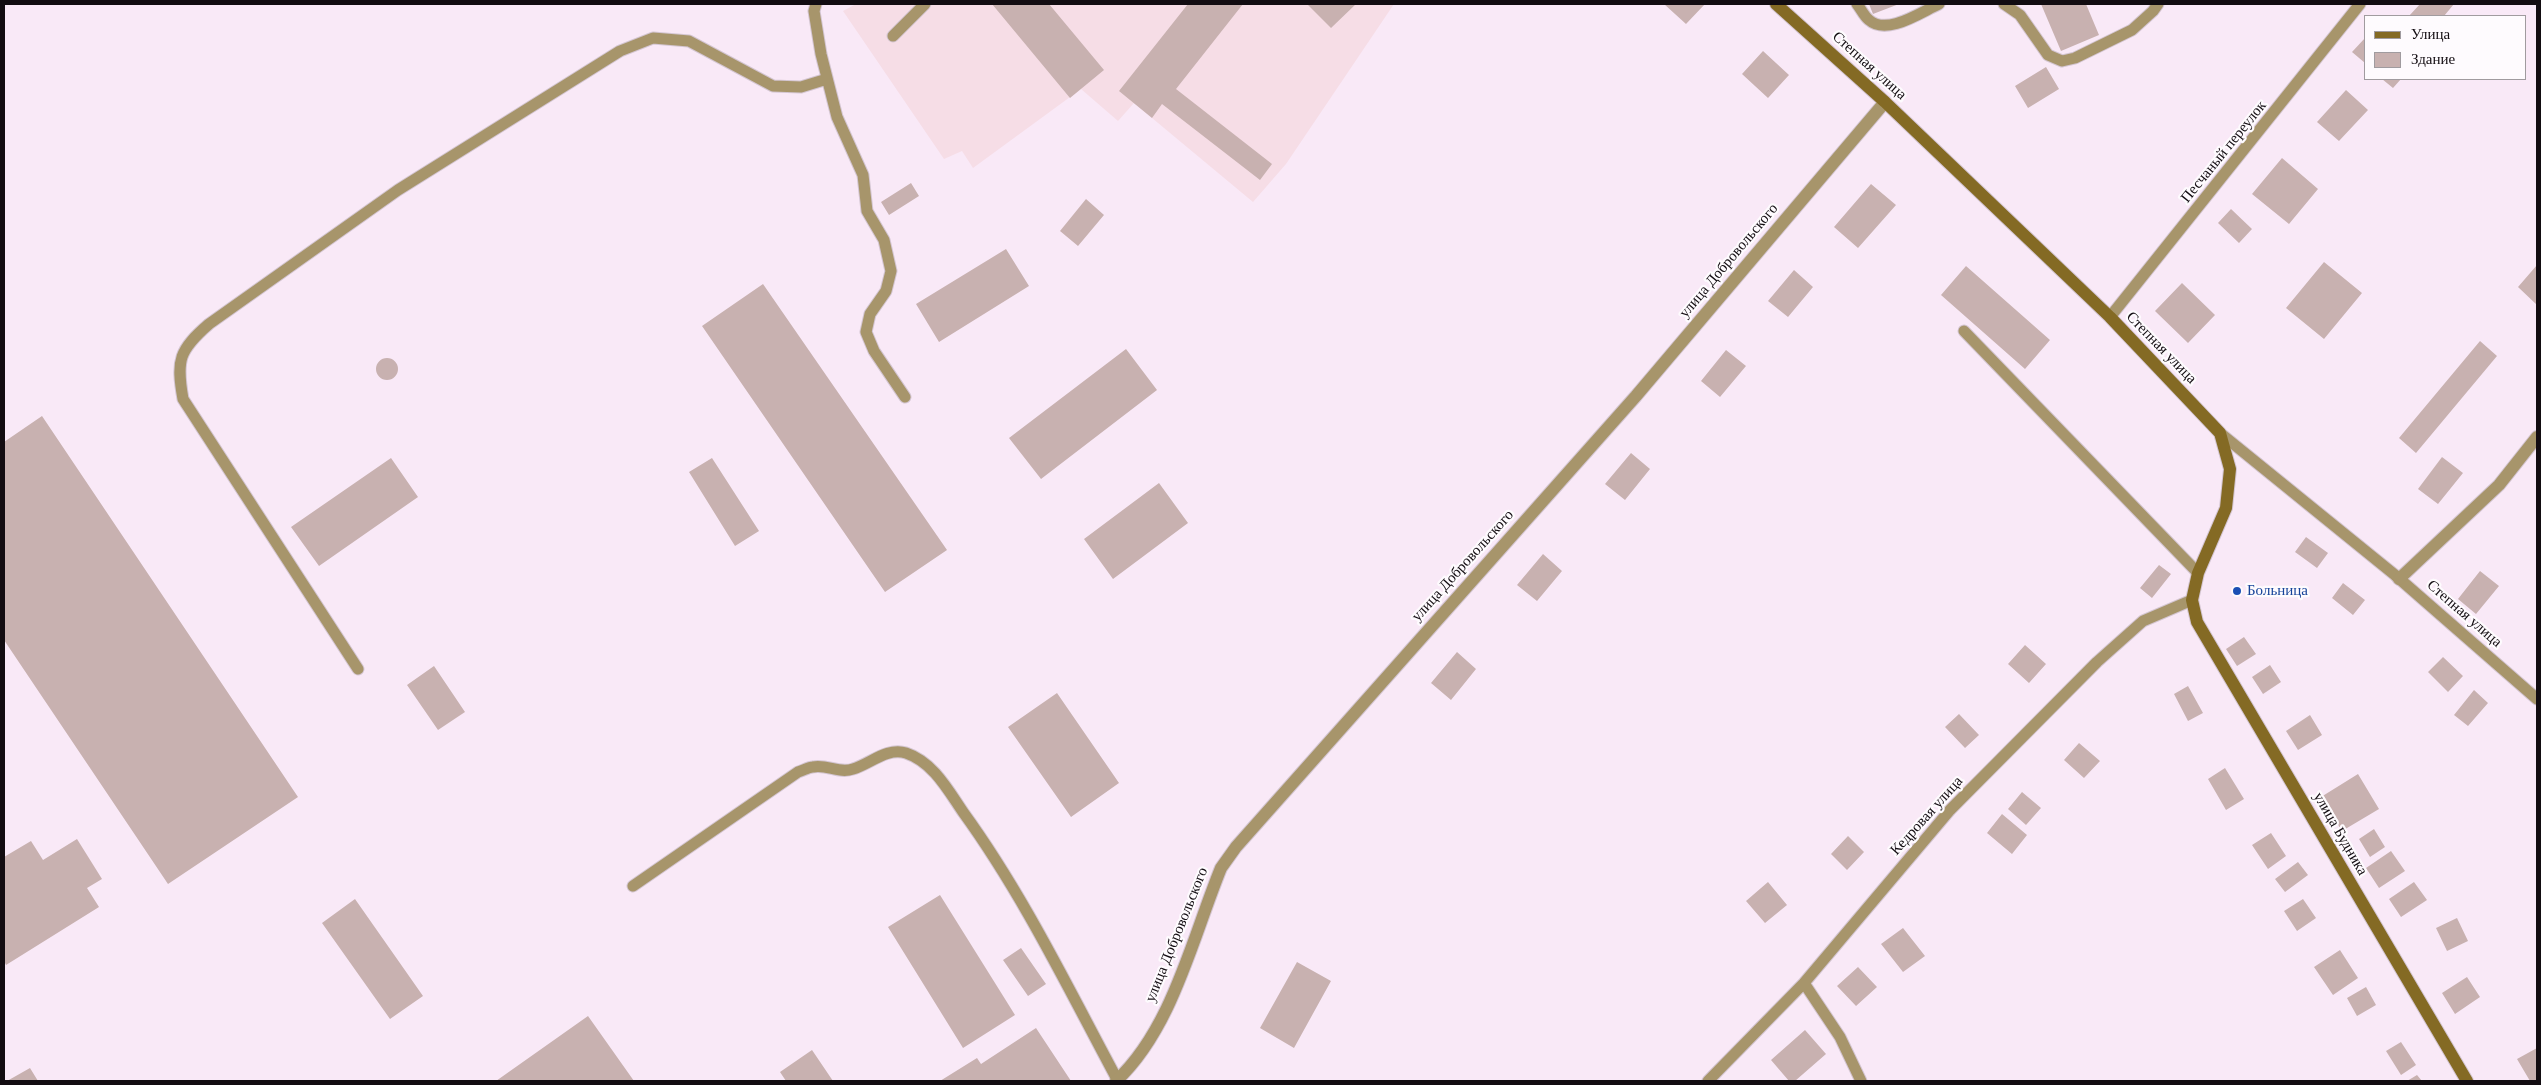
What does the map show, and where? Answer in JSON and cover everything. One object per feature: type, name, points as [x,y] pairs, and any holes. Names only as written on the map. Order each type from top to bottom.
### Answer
[{"type":"street","name":"Степная улица","points":[[1780,5],[2110,318],[2220,433]]},
{"type":"street","name":"улица Добровольского","points":[[1117,1081],[1156,1032],[1221,868],[1236,847],[1636,396],[1884,102]]},
{"type":"street","points":[[2192,600],[2198,573],[2226,508],[2230,470],[2220,433]]},
{"type":"street","points":[[2399,579],[2499,485],[2537,436]]},
{"type":"street","name":"улица Будника","points":[[2192,600],[2197,622],[2467,1081]]},
{"type":"lane","points":[[816,4],[814,11],[821,54],[837,117],[863,175],[867,211],[884,240],[891,271],[886,291],[870,314],[866,332],[874,351],[905,397]]},
{"type":"lane","points":[[893,36],[924,4]]},
{"type":"lane","points":[[1857,4],[1869,20],[1879,25],[1892,25],[1939,4]]},
{"type":"lane","points":[[2004,4],[2020,15],[2048,55],[2062,61],[2076,58],[2132,30],[2158,4]]},
{"type":"lane","name":"Песчаный переулок","points":[[2110,318],[2360,4]]},
{"type":"lane","points":[[358,669],[183,399],[179,376],[180,357],[189,341],[209,324],[398,190],[620,51],[653,38],[689,41],[773,86],[801,87],[827,79]]},
{"type":"lane","points":[[1964,330],[2198,573]]},
{"type":"lane","name":"Степная улица","points":[[2220,433],[2399,579],[2537,699]]},
{"type":"lane","name":"Кедровая улица","points":[[1708,1081],[1804,983],[1950,810],[2090,669],[2142,621],[2192,600]]},
{"type":"lane","points":[[633,886],[798,772],[813,766],[826,767],[841,772],[854,769],[891,752],[904,752],[921,760],[936,775],[980,836],[1040,933],[1117,1081]]},
{"type":"lane","points":[[1804,983],[1840,1037],[1860,1081]]},
{"type":"shaded area","points":[[856,4],[1394,4],[1286,164],[1253,202],[1134,103],[1118,121],[1081,89],[973,168],[962,151],[944,159],[843,11]]},
{"type":"building","points":[[992,4],[1049,4],[1104,70],[1070,98]]},
{"type":"building","points":[[1188,4],[1243,4],[1176,89],[1272,164],[1260,180],[1162,104],[1152,118],[1119,91]]},
{"type":"building","points":[[1307,4],[1356,4],[1331,28]]},
{"type":"building","points":[[1664,4],[1705,4],[1686,24]]},
{"type":"building","points":[[1869,4],[1899,4],[1873,14]]},
{"type":"building","points":[[2041,4],[2086,4],[2099,35],[2061,51]]},
{"type":"building","points":[[2420,4],[2454,4],[2445,15],[2410,15]]},
{"type":"building","points":[[2364,39],[2364,62],[2352,52]]},
{"type":"building","points":[[1763,51],[1789,75],[1768,98],[1742,74]]},
{"type":"building","points":[[2046,67],[2059,89],[2028,108],[2015,86]]},
{"type":"building","points":[[2383,80],[2400,80],[2393,88]]},
{"type":"building","points":[[2346,90],[2368,110],[2339,141],[2317,122]]},
{"type":"building","points":[[2282,158],[2318,189],[2289,224],[2252,194]]},
{"type":"building","points":[[911,183],[919,196],[889,215],[881,202]]},
{"type":"building","points":[[1871,184],[1896,205],[1858,248],[1834,227]]},
{"type":"building","points":[[1086,199],[1104,215],[1078,246],[1060,231]]},
{"type":"building","points":[[2231,209],[2252,229],[2239,243],[2218,223]]},
{"type":"building","points":[[1006,249],[1029,286],[939,342],[916,304]]},
{"type":"building","points":[[2324,262],[2362,293],[2324,339],[2286,308]]},
{"type":"building","points":[[2537,265],[2537,305],[2518,287]]},
{"type":"building","points":[[1966,266],[2050,340],[2025,369],[1941,295]]},
{"type":"building","points":[[1794,270],[1813,287],[1788,317],[1768,301]]},
{"type":"building","points":[[2182,283],[2215,315],[2188,343],[2155,311]]},
{"type":"building","points":[[763,284],[947,550],[885,592],[702,326]]},
{"type":"building","points":[[2480,341],[2497,356],[2416,453],[2399,438]]},
{"type":"building","points":[[1126,349],[1157,390],[1041,479],[1009,438]]},
{"type":"building","points":[[1726,350],[1746,366],[1720,397],[1701,381]]},
{"type":"building","points":[[387,358],[397,365],[398,369],[391,379],[387,380],[377,373],[376,369],[383,359]]},
{"type":"building","points":[[42,416],[298,797],[168,884],[4,640],[4,442]]},
{"type":"building","points":[[1631,453],[1650,469],[1625,500],[1605,484]]},
{"type":"building","points":[[2442,457],[2463,473],[2438,504],[2418,489]]},
{"type":"building","points":[[391,458],[418,497],[319,566],[291,527]]},
{"type":"building","points":[[712,458],[759,531],[735,546],[689,472]]},
{"type":"building","points":[[1159,483],[1188,523],[1113,579],[1084,539]]},
{"type":"building","points":[[2306,537],[2328,553],[2317,568],[2295,552]]},
{"type":"building","points":[[1543,554],[1562,571],[1537,601],[1517,585]]},
{"type":"building","points":[[2159,565],[2171,574],[2152,598],[2140,588]]},
{"type":"building","points":[[2480,571],[2499,586],[2476,614],[2458,599]]},
{"type":"building","points":[[2343,583],[2365,600],[2353,615],[2332,598]]},
{"type":"building","points":[[2244,637],[2256,654],[2237,666],[2226,649]]},
{"type":"building","points":[[2025,645],[2046,664],[2029,683],[2008,664]]},
{"type":"building","points":[[1457,652],[1476,669],[1451,700],[1431,683]]},
{"type":"building","points":[[2443,657],[2463,676],[2448,692],[2428,672]]},
{"type":"building","points":[[2270,665],[2281,682],[2263,694],[2252,677]]},
{"type":"building","points":[[434,666],[465,712],[438,730],[407,685]]},
{"type":"building","points":[[2188,686],[2203,713],[2188,721],[2174,694]]},
{"type":"building","points":[[2474,690],[2488,703],[2468,726],[2454,715]]},
{"type":"building","points":[[1057,693],[1119,783],[1071,817],[1008,727]]},
{"type":"building","points":[[1959,714],[1979,735],[1965,748],[1945,727]]},
{"type":"building","points":[[2310,715],[2322,735],[2298,750],[2286,731]]},
{"type":"building","points":[[2079,743],[2100,761],[2084,778],[2064,760]]},
{"type":"building","points":[[2225,768],[2244,799],[2226,810],[2208,779]]},
{"type":"building","points":[[2358,774],[2379,809],[2342,831],[2321,797]]},
{"type":"building","points":[[2022,792],[2041,808],[2026,825],[2008,809]]},
{"type":"building","points":[[2002,814],[2027,835],[2012,854],[1987,833]]},
{"type":"building","points":[[2374,829],[2385,847],[2370,857],[2359,839]]},
{"type":"building","points":[[2271,833],[2286,856],[2268,869],[2252,845]]},
{"type":"building","points":[[1848,836],[1864,852],[1847,870],[1831,854]]},
{"type":"building","points":[[77,839],[102,879],[87,888],[99,907],[6,965],[4,961],[4,857],[31,841],[43,860]]},
{"type":"building","points":[[2391,851],[2405,871],[2379,888],[2366,868]]},
{"type":"building","points":[[2298,862],[2308,875],[2285,892],[2275,879]]},
{"type":"building","points":[[1768,882],[1787,905],[1765,923],[1746,901]]},
{"type":"building","points":[[2414,882],[2427,900],[2401,917],[2389,899]]},
{"type":"building","points":[[940,895],[1015,1015],[963,1048],[888,927]]},
{"type":"building","points":[[355,899],[423,996],[390,1019],[322,923]]},
{"type":"building","points":[[2303,899],[2316,918],[2297,931],[2284,911]]},
{"type":"building","points":[[2457,918],[2468,941],[2447,951],[2436,928]]},
{"type":"building","points":[[1903,928],[1925,956],[1903,972],[1881,944]]},
{"type":"building","points":[[1021,948],[1046,984],[1028,996],[1003,960]]},
{"type":"building","points":[[2340,950],[2358,978],[2333,995],[2314,967]]},
{"type":"building","points":[[1297,962],[1331,981],[1294,1048],[1260,1028]]},
{"type":"building","points":[[1858,967],[1877,987],[1856,1006],[1837,986]]},
{"type":"building","points":[[2467,977],[2480,997],[2455,1014],[2442,993]]},
{"type":"building","points":[[2366,987],[2376,1005],[2357,1016],[2347,998]]},
{"type":"building","points":[[588,1016],[634,1081],[496,1081]]},
{"type":"building","points":[[1036,1028],[1071,1081],[940,1081],[977,1058],[981,1064]]},
{"type":"building","points":[[1805,1030],[1826,1054],[1795,1081],[1789,1081],[1771,1060]]},
{"type":"building","points":[[2401,1042],[2416,1065],[2401,1075],[2386,1051]]},
{"type":"building","points":[[2537,1048],[2537,1081],[2530,1081],[2517,1059]]},
{"type":"building","points":[[812,1050],[833,1081],[786,1081],[780,1072]]},
{"type":"building","points":[[30,1068],[38,1081],[7,1081]]},
{"type":"building","points":[[2417,1075],[2422,1081],[2407,1081]]},
{"type":"place","name":"Больница","points":[[2237,591]]}]
